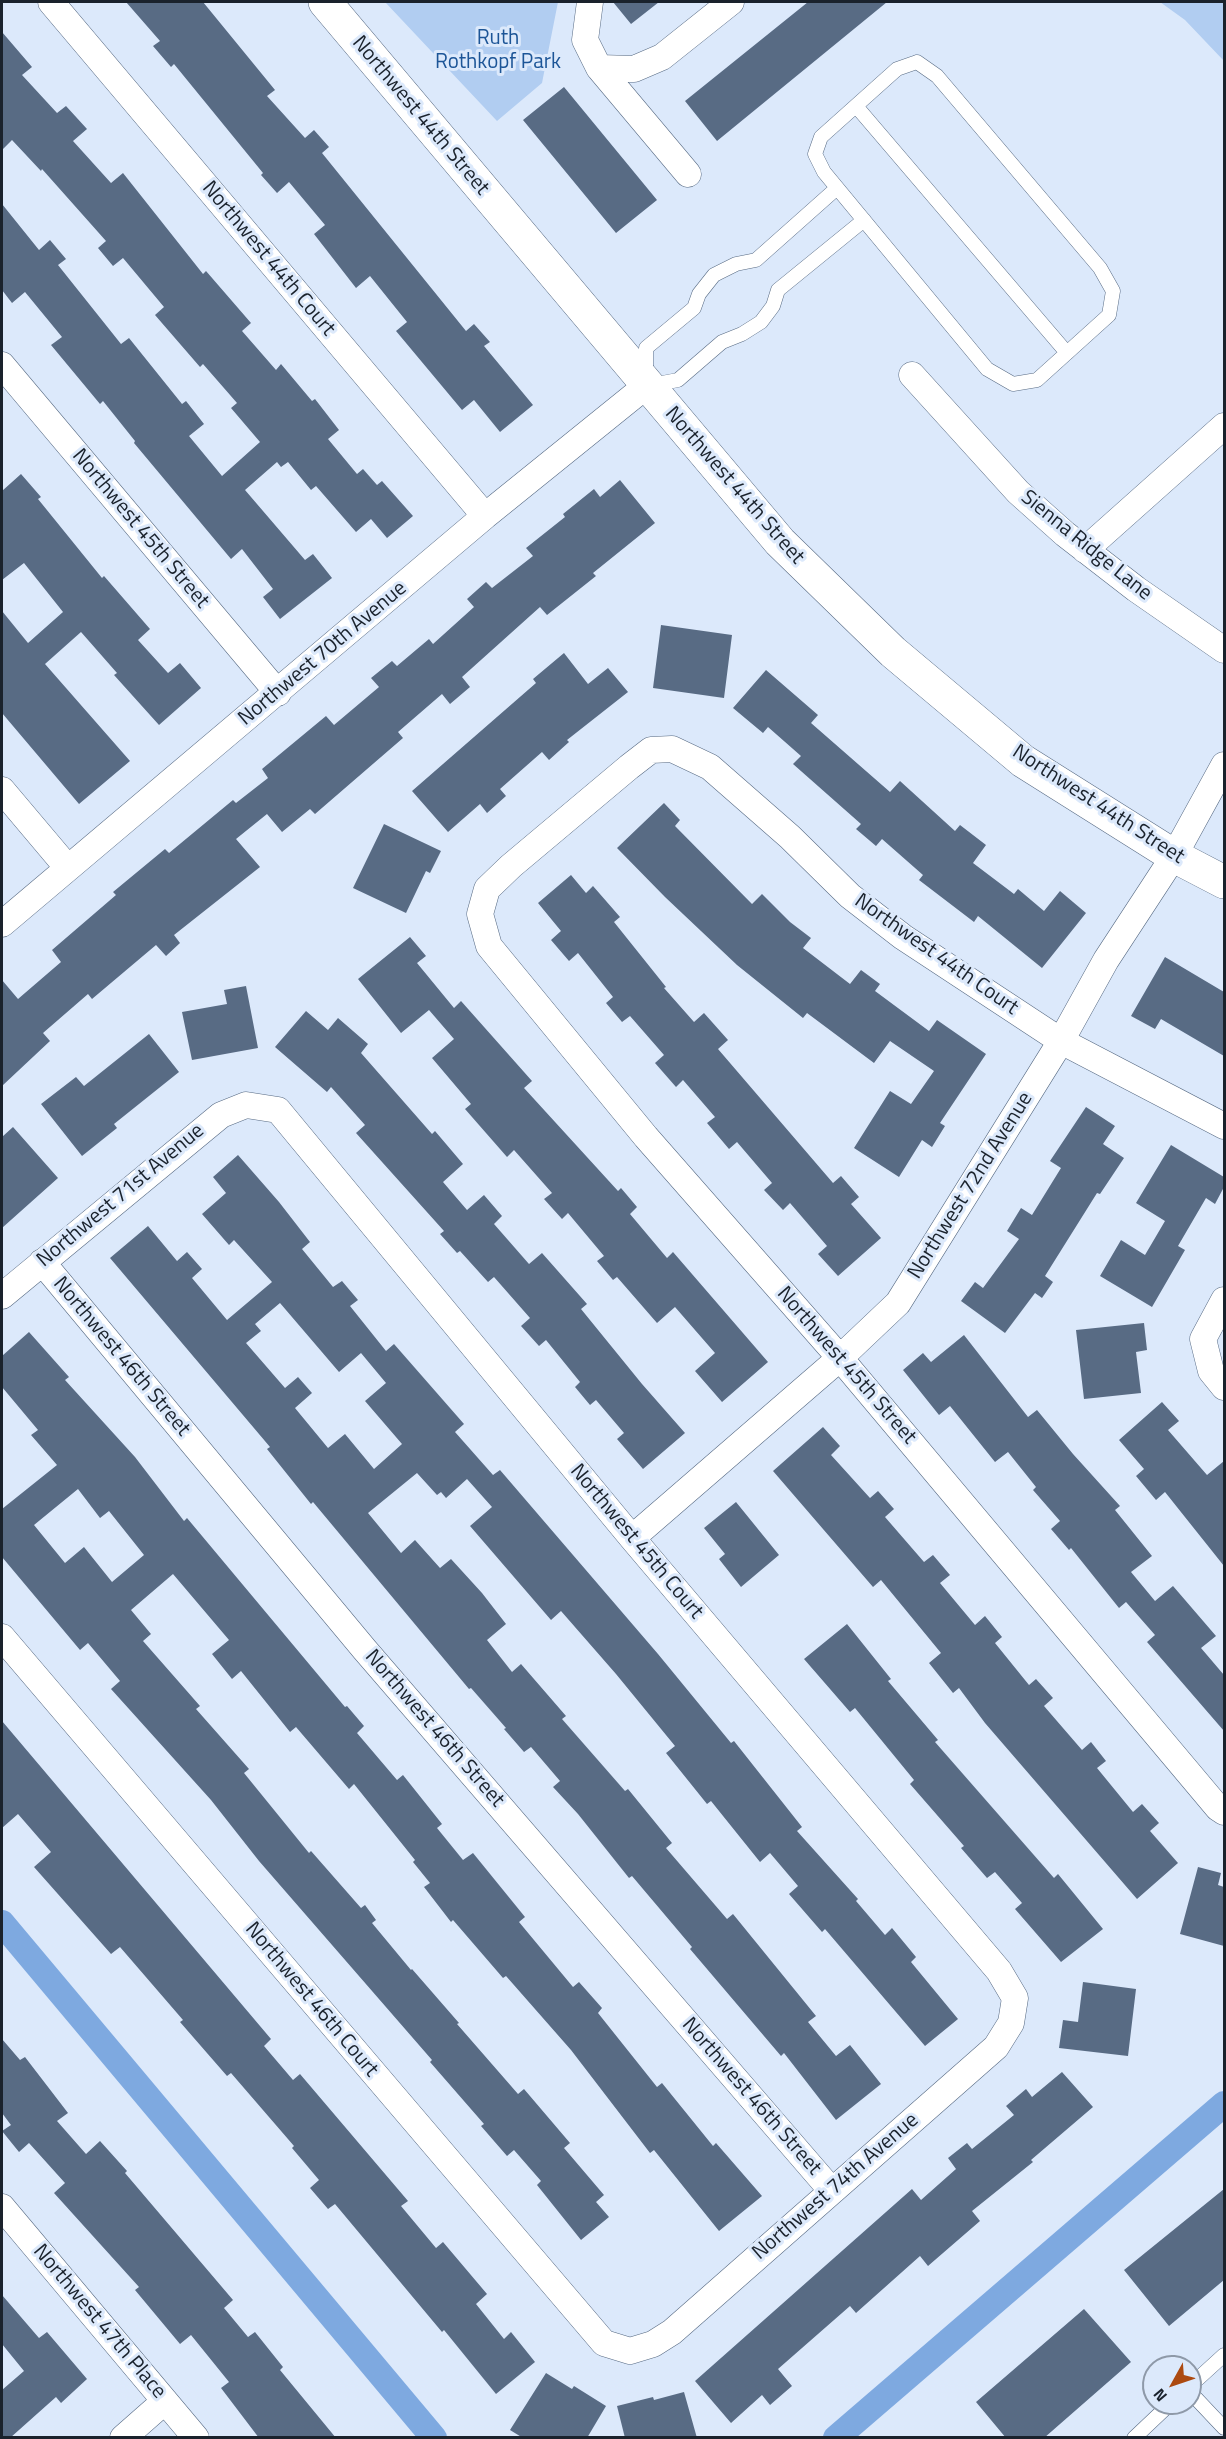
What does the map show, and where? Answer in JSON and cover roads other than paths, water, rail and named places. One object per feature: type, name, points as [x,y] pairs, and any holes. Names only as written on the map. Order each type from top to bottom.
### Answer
[{"type":"street","name":"Northwest 44th Court","points":[[51,2],[485,516]]},
{"type":"street","name":"Northwest 44th Street","points":[[325,2],[646,386],[780,542],[892,652],[1023,761],[1174,856],[1224,882]]},
{"type":"street","points":[[590,2],[585,40],[599,69],[687,174]]},
{"type":"street","points":[[599,69],[634,69],[662,57],[731,2]]},
{"type":"street","name":"Northwest 45th Street","points":[[2,365],[278,693]]},
{"type":"street","name":"Sienna Ridge Lane","points":[[912,375],[1018,492],[1085,550],[1136,589],[1224,650]]},
{"type":"street","name":"Northwest 70th Avenue","points":[[2,924],[485,516],[646,386]]},
{"type":"street","points":[[1085,550],[1224,426]]},
{"type":"street","name":"Northwest 44th Court","points":[[672,749],[710,767],[790,837],[850,896],[903,937],[1061,1041],[1224,1126]]},
{"type":"street","name":"Northwest 45th Street","points":[[672,749],[651,750],[511,866],[487,889],[480,914],[489,946],[646,1137],[840,1358],[1218,1808],[1224,1812]]},
{"type":"street","name":"Northwest 72nd Avenue","points":[[632,1538],[840,1358],[898,1303],[1061,1041],[1106,960],[1174,856],[1224,765]]},
{"type":"street","points":[[2,790],[67,867]]},
{"type":"street","name":"Northwest 71st Avenue","points":[[2,1296],[221,1115],[246,1105]]},
{"type":"street","name":"Northwest 45th Court","points":[[246,1105],[278,1110],[632,1538],[999,1971],[1015,1998]]},
{"type":"street","name":"Northwest 46th Street","points":[[42,1262],[365,1650],[832,2191]]},
{"type":"street","points":[[1218,1379],[1203,1339],[1224,1300]]},
{"type":"street","name":"Northwest 46th Court","points":[[2,1637],[604,2343],[630,2351]]},
{"type":"street","name":"Northwest 74th Avenue","points":[[630,2351],[653,2344],[672,2332],[996,2047],[1011,2023],[1015,1998]]},
{"type":"street","name":"Northwest 47th Place","points":[[2,2206],[196,2438]]},
{"type":"street","points":[[123,2438],[165,2401]]},
{"type":"lane","points":[[917,62],[937,76],[1100,268],[1113,291],[1109,315],[1037,380],[1012,384],[987,369],[824,171],[815,154],[821,137],[856,106],[897,69],[917,62]]},
{"type":"lane","points":[[856,106],[1067,353]]},
{"type":"lane","points":[[837,188],[756,260],[736,264],[714,275],[699,294],[694,308],[646,348],[646,386],[678,380],[722,342],[742,334],[761,322],[773,306],[778,290],[864,220]]},
{"type":"lane","points":[[1202,2375],[1224,2355]]},
{"type":"lane","points":[[1202,2405],[1224,2428]]},
{"type":"lane","points":[[1134,2438],[1158,2415]]},
{"type":"waterway","points":[[2,1923],[434,2438]]},
{"type":"waterway","points":[[836,2438],[1224,2104]]},
{"type":"park label","name":"Ruth Rothkopf Park","points":[[498,51]]}]
